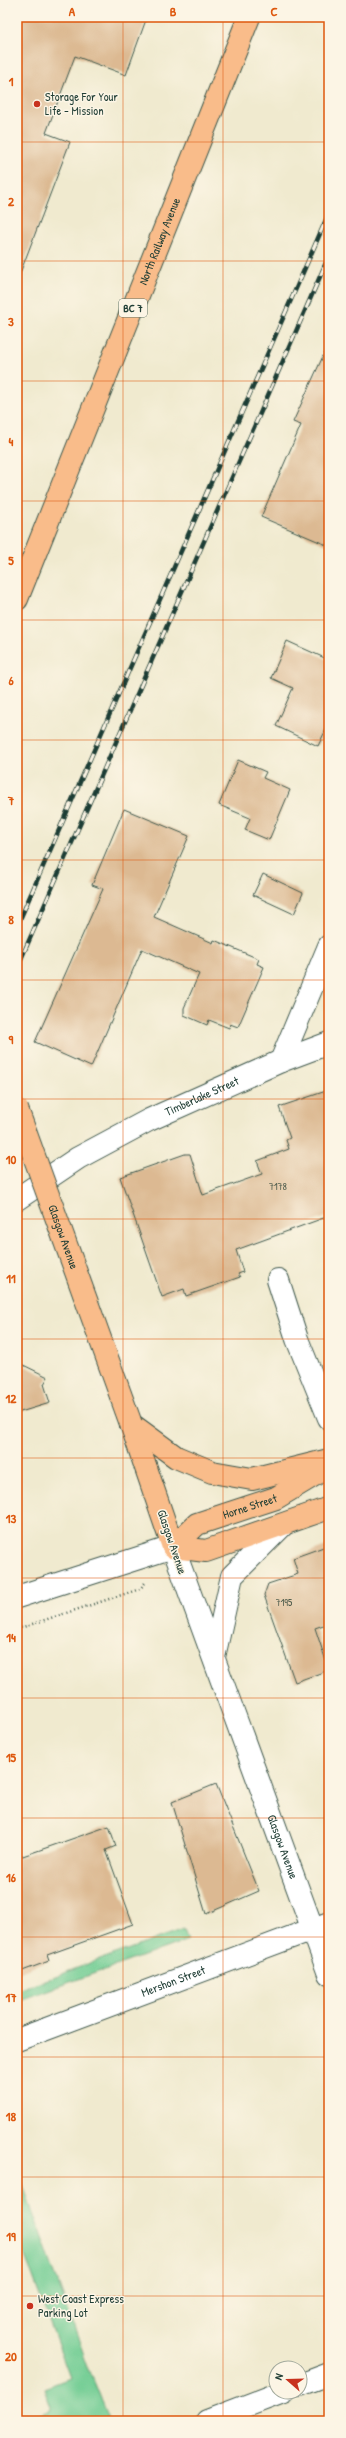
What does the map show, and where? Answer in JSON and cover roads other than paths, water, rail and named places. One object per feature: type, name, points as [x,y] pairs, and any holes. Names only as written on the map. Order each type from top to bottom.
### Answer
[{"type":"main road","name":"North Railway Avenue","points":[[17,599],[249,17]]},
{"type":"main road","name":"Glasgow Avenue","points":[[17,1109],[131,1424],[173,1547]]},
{"type":"main road","points":[[131,1424],[176,1457],[212,1472],[252,1479],[329,1460]]},
{"type":"main road","name":"Horne Street","points":[[173,1547],[197,1524],[276,1498],[329,1466]]},
{"type":"main road","name":"Horne Street","points":[[173,1547],[206,1551],[329,1508]]},
{"type":"street","points":[[281,1061],[329,946]]},
{"type":"street","name":"Timberlake Street","points":[[17,1199],[78,1158],[149,1120],[281,1061],[329,1043]]},
{"type":"street","points":[[278,1280],[297,1339],[329,1418]]},
{"type":"street","points":[[214,1656],[232,1576],[283,1525]]},
{"type":"street","name":"Horne Street","points":[[17,1597],[173,1547]]},
{"type":"street","name":"Glasgow Avenue","points":[[173,1547],[214,1656],[321,1926],[329,1974]]},
{"type":"street","name":"Mershon Street","points":[[17,2040],[321,1926]]},
{"type":"street","points":[[308,2383],[329,2374]]},
{"type":"street","points":[[206,2421],[268,2398]]},
{"type":"railway","points":[[17,926],[329,213]]},
{"type":"railway","points":[[17,968],[329,256]]},
{"type":"place","name":"Storage For Your Life - Mission","points":[[37,104]]},
{"type":"place","name":"West Coast Express Parking Lot","points":[[30,2306]]}]
